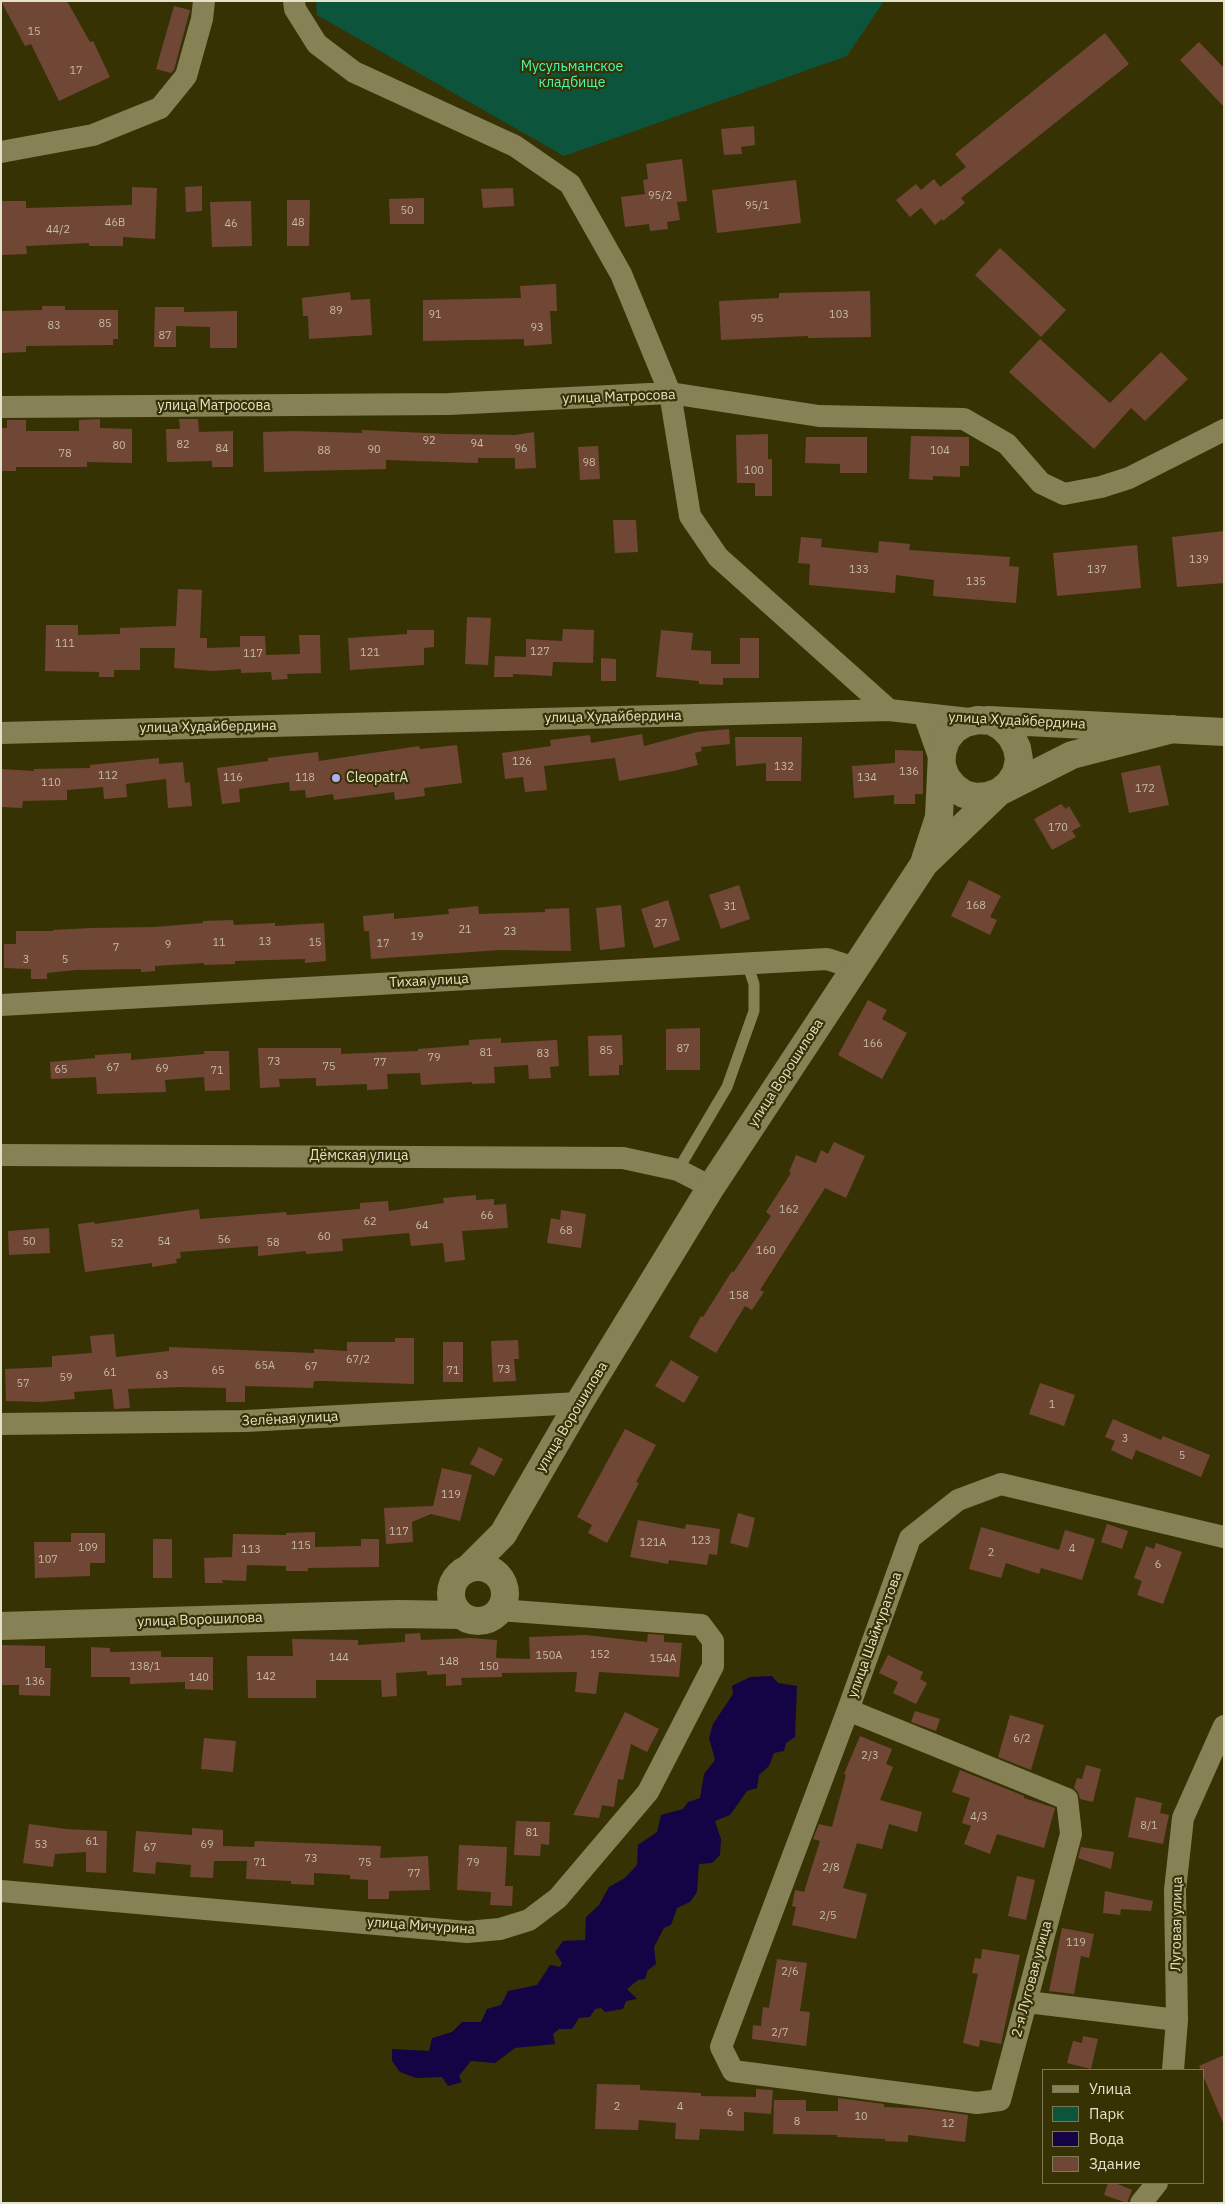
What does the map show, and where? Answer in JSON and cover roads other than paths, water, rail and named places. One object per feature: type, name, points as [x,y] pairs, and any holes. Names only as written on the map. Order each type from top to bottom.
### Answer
[{"type":"street","points":[[1,152],[93,135],[160,108],[186,76],[202,19],[204,1]]},
{"type":"street","points":[[294,1],[295,9],[317,44],[354,72],[515,146],[570,184],[621,274],[670,393],[690,516],[718,557],[889,710]]},
{"type":"street","name":"улица Матросова","points":[[1,407],[450,404],[670,393],[819,416],[964,419],[1007,444],[1041,483],[1064,494],[1101,487],[1129,478],[1224,430]]},
{"type":"street","name":"улица Худайбердина","points":[[1,733],[889,710],[978,720],[1224,732]]},
{"type":"street","points":[[924,714],[942,766],[946,777],[954,787],[964,794],[976,797],[988,796],[999,792],[1009,784],[1016,773],[1019,760],[1012,736],[1002,727],[991,721],[978,720],[965,723],[954,730],[946,740],[942,753],[942,766],[939,816],[924,864]]},
{"type":"street","name":"улица Ворошилова","points":[[398,1614],[421,1605],[460,1577],[503,1534],[579,1403],[711,1187],[924,864],[999,792],[1072,755],[1173,729]]},
{"type":"street","name":"Тихая улица","points":[[1,1005],[827,959],[855,968]]},
{"type":"street","name":"Дёмская улица","points":[[1,1155],[623,1158],[678,1170],[711,1187]]},
{"type":"street","name":"Зелёная улица","points":[[1,1424],[246,1422],[579,1403]]},
{"type":"street","name":"улица Шаймуратова","points":[[720,2047],[848,1710],[910,1538],[958,1500],[1001,1484],[1224,1537]]},
{"type":"street","name":"улица Ворошилова","points":[[501,1580],[503,1534]]},
{"type":"street","points":[[485,1567],[494,1572],[501,1580],[505,1595],[499,1610],[492,1617],[482,1620],[471,1620],[461,1615],[452,1602],[460,1577],[485,1567]]},
{"type":"street","name":"улица Мичурина","points":[[1,1891],[467,1932],[500,1929],[529,1920],[558,1898],[648,1792],[713,1666],[713,1641],[701,1625],[499,1610]]},
{"type":"street","name":"улица Ворошилова","points":[[1,1626],[398,1614],[461,1615]]},
{"type":"street","name":"2-я Луговая улица","points":[[720,2047],[733,2071],[977,2103],[1000,2100],[1071,1834],[1067,1800],[848,1710]]},
{"type":"street","name":"Луговая улица","points":[[1173,2069],[1177,2020],[1175,1890],[1183,1818],[1224,1726]]},
{"type":"street","points":[[1027,2002],[1177,2020]]},
{"type":"street","points":[[1141,2203],[1156,2184]]},
{"type":"lane","points":[[678,1170],[727,1087],[754,1011],[754,984],[747,963]]},
{"type":"water","points":[[772,1676],[778,1683],[797,1686],[795,1737],[786,1743],[784,1751],[774,1753],[769,1766],[759,1775],[757,1788],[747,1791],[730,1815],[715,1821],[721,1839],[720,1855],[712,1863],[699,1864],[697,1892],[690,1902],[677,1908],[671,1925],[664,1928],[654,1947],[656,1964],[648,1970],[645,1979],[638,1980],[627,1989],[637,1999],[626,2001],[623,2009],[605,2012],[601,2008],[595,2009],[590,2017],[579,2018],[572,2029],[559,2029],[553,2034],[555,2044],[515,2048],[495,2063],[471,2061],[459,2076],[462,2082],[448,2086],[442,2077],[416,2078],[400,2072],[392,2061],[392,2049],[429,2051],[432,2038],[452,2032],[462,2022],[481,2022],[487,2009],[501,2005],[508,1991],[537,1985],[550,1965],[560,1967],[562,1963],[555,1952],[563,1941],[585,1940],[586,1917],[599,1905],[609,1887],[625,1878],[637,1865],[638,1845],[657,1832],[661,1815],[683,1809],[688,1802],[700,1798],[704,1774],[715,1760],[709,1738],[713,1724],[733,1694],[732,1686],[750,1677]]},
{"type":"place","name":"CleopatrA","points":[[336,778]]},
{"type":"park label","name":"Мусульманское кладбище","points":[[572,76]]}]
